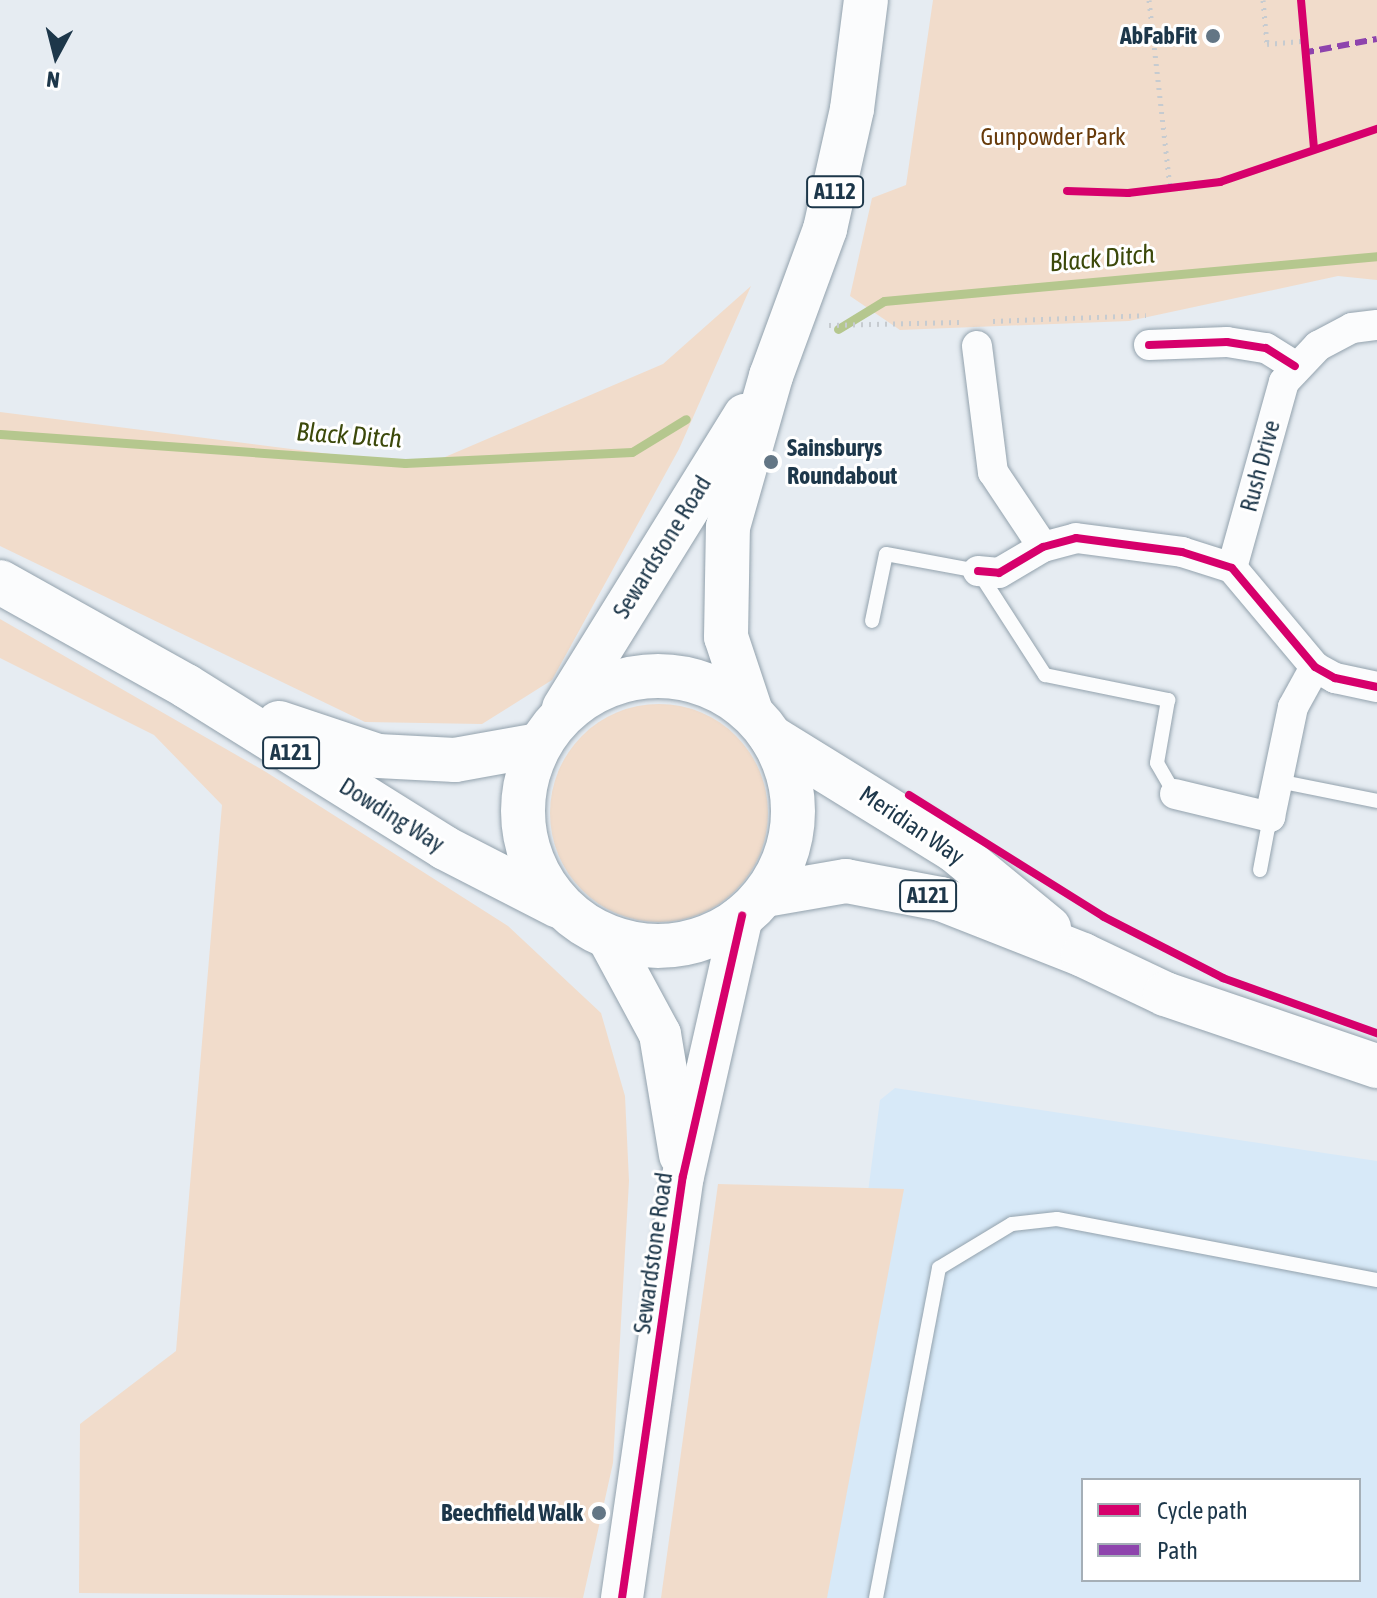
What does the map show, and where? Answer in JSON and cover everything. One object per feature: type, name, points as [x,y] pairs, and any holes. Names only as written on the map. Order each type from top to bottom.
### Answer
[{"type":"main road","name":"Sewardstone Road","points":[[761,725],[726,637],[724,572],[730,513],[771,376],[825,229],[841,172],[866,0]]},
{"type":"main road","name":"Sewardstone Road","points":[[547,732],[771,376]]},
{"type":"main road","name":"Dowding Way","points":[[0,582],[186,686],[445,848],[564,909]]},
{"type":"main road","points":[[680,677],[730,696],[761,725],[786,767],[793,809],[783,862],[754,906],[692,942],[651,946],[607,936],[564,909],[538,875],[524,838],[523,797],[547,732],[601,687],[631,678],[680,677]]},
{"type":"main road","name":"Dowding Way","points":[[186,686],[320,740],[378,756],[455,760],[547,732]]},
{"type":"main road","name":"Meridian Way","points":[[761,725],[954,850],[1083,955]]},
{"type":"main road","name":"Meridian Way","points":[[754,906],[846,881],[897,888],[1083,955],[1165,994],[1377,1066]]},
{"type":"street","points":[[1150,331],[1266,348],[1295,366],[1352,328],[1377,325]]},
{"type":"street","points":[[981,330],[993,472],[1043,547]]},
{"type":"street","name":"Rush Drive","points":[[1232,568],[1284,382],[1295,366]]},
{"type":"street","points":[[978,571],[999,573],[1043,547],[1076,538],[1182,552],[1232,568],[1315,667],[1335,678],[1377,687]]},
{"type":"street","points":[[1175,794],[1270,817],[1293,707],[1315,667]]},
{"type":"street","name":"Sewardstone Road","points":[[622,1598],[683,1176],[754,906]]},
{"type":"street","name":"Sewardstone Road","points":[[607,936],[660,1034],[683,1176]]},
{"type":"lane","points":[[872,621],[886,554],[978,571],[1045,675],[1168,700],[1157,763],[1175,794]]},
{"type":"lane","points":[[1278,781],[1377,801]]},
{"type":"lane","points":[[1260,870],[1270,817]]},
{"type":"lane","points":[[876,1598],[939,1268],[1012,1224],[1057,1219],[1377,1280]]},
{"type":"path","points":[[1149,0],[1170,188]]},
{"type":"path","points":[[1263,0],[1267,44],[1301,37],[1302,53]]},
{"type":"path","points":[[1156,190],[1182,187]]},
{"type":"path","points":[[829,325],[981,330],[1136,311],[1150,331]]},
{"type":"shaded area","points":[[895,1088],[1377,1161],[1377,1598],[815,1598],[880,1100]]},
{"type":"green space","name":"Gunpowder Park","points":[[933,0],[1377,0],[1377,280],[1338,276],[1129,321],[900,330],[850,296],[872,198],[906,185]]},
{"type":"green space","points":[[751,286],[679,449],[552,680],[482,724],[365,722],[0,546],[0,412],[424,466],[663,364]]},
{"type":"green space","points":[[0,619],[266,772],[508,926],[601,1013],[625,1096],[629,1181],[613,1463],[583,1598],[79,1593],[80,1424],[176,1351],[222,805],[154,735],[0,658]]},
{"type":"green space","points":[[659,704],[701,712],[720,722],[736,736],[750,752],[760,771],[768,813],[760,855],[750,874],[736,890],[720,904],[701,914],[659,922],[617,914],[598,904],[582,890],[568,874],[558,855],[550,813],[558,771],[568,752],[582,736],[598,722],[617,712]]},
{"type":"green space","points":[[718,1184],[904,1189],[827,1598],[661,1598]]},
{"type":"waterway","name":"Black Ditch","points":[[838,329],[884,301],[1377,256]]},
{"type":"waterway","name":"Black Ditch","points":[[0,434],[405,463],[632,452],[686,419]]},
{"type":"marked path","points":[[1302,53],[1377,39]]},
{"type":"cycle path","points":[[1301,0],[1314,148]]},
{"type":"cycle path","points":[[1067,191],[1128,193],[1220,182],[1377,129]]},
{"type":"cycle path","points":[[1149,345],[1227,342],[1266,348],[1295,366]]},
{"type":"cycle path","points":[[978,571],[999,573],[1043,547],[1076,538],[1182,552],[1232,568],[1315,667],[1335,678],[1377,687]]},
{"type":"cycle path","points":[[909,795],[1104,917],[1223,978],[1377,1033]]},
{"type":"cycle path","points":[[622,1598],[683,1176],[742,916]]},
{"type":"place","name":"AbFabFit","points":[[1213,36]]},
{"type":"place","name":"Sainsburys Roundabout","points":[[771,462]]},
{"type":"place","name":"Beechfield Walk","points":[[599,1513]]}]
